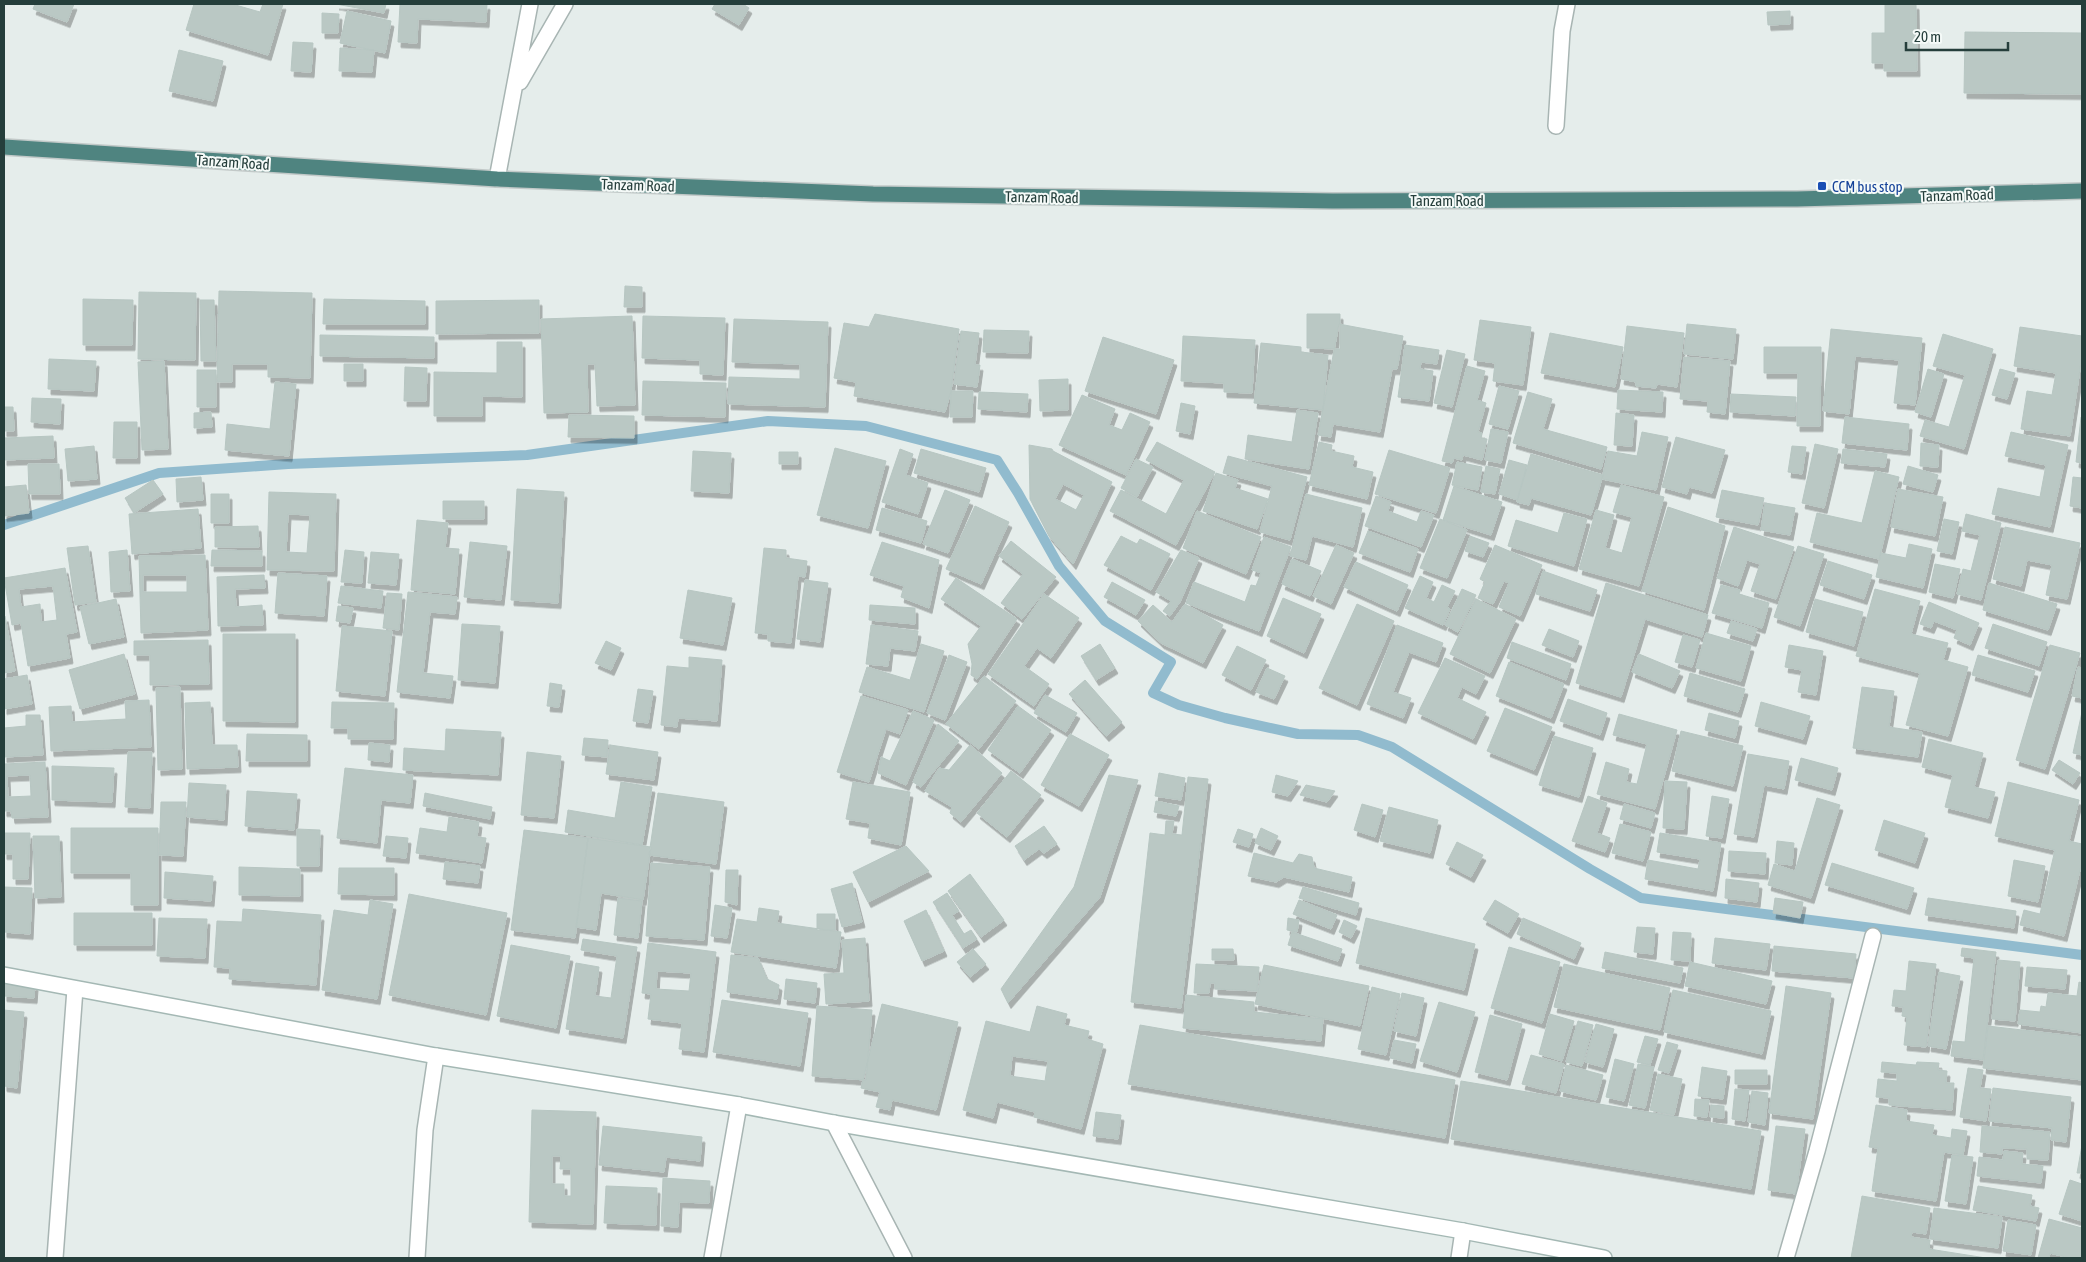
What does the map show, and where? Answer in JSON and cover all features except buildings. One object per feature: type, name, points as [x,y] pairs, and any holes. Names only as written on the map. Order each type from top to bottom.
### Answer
[{"type":"highway","name":"Tanzam Road","points":[[4,147],[497,179],[873,194],[1333,201],[1797,199],[2082,191]]},
{"type":"main road","points":[[497,179],[530,4]]},
{"type":"main road","points":[[514,92],[565,4]]},
{"type":"main road","points":[[1556,126],[1562,31],[1567,4]]},
{"type":"main road","points":[[1786,1258],[1817,1151],[1873,936]]},
{"type":"main road","points":[[4,975],[436,1056],[739,1105],[1463,1231],[1604,1258]]},
{"type":"main road","points":[[55,1258],[75,988]]},
{"type":"main road","points":[[417,1258],[423,1157],[436,1056]]},
{"type":"main road","points":[[712,1258],[739,1105]]},
{"type":"main road","points":[[834,1123],[904,1258]]},
{"type":"main road","points":[[1459,1258],[1463,1231]]},
{"type":"waterway","points":[[4,525],[159,473],[288,464],[527,455],[768,421],[866,426],[997,460],[1059,566],[1105,621],[1171,662],[1153,693],[1179,705],[1225,718],[1298,734],[1358,735],[1392,747],[1590,869],[1641,898],[2082,955]]},
{"type":"place","name":"CCM bus stop","points":[[1822,186]]}]
